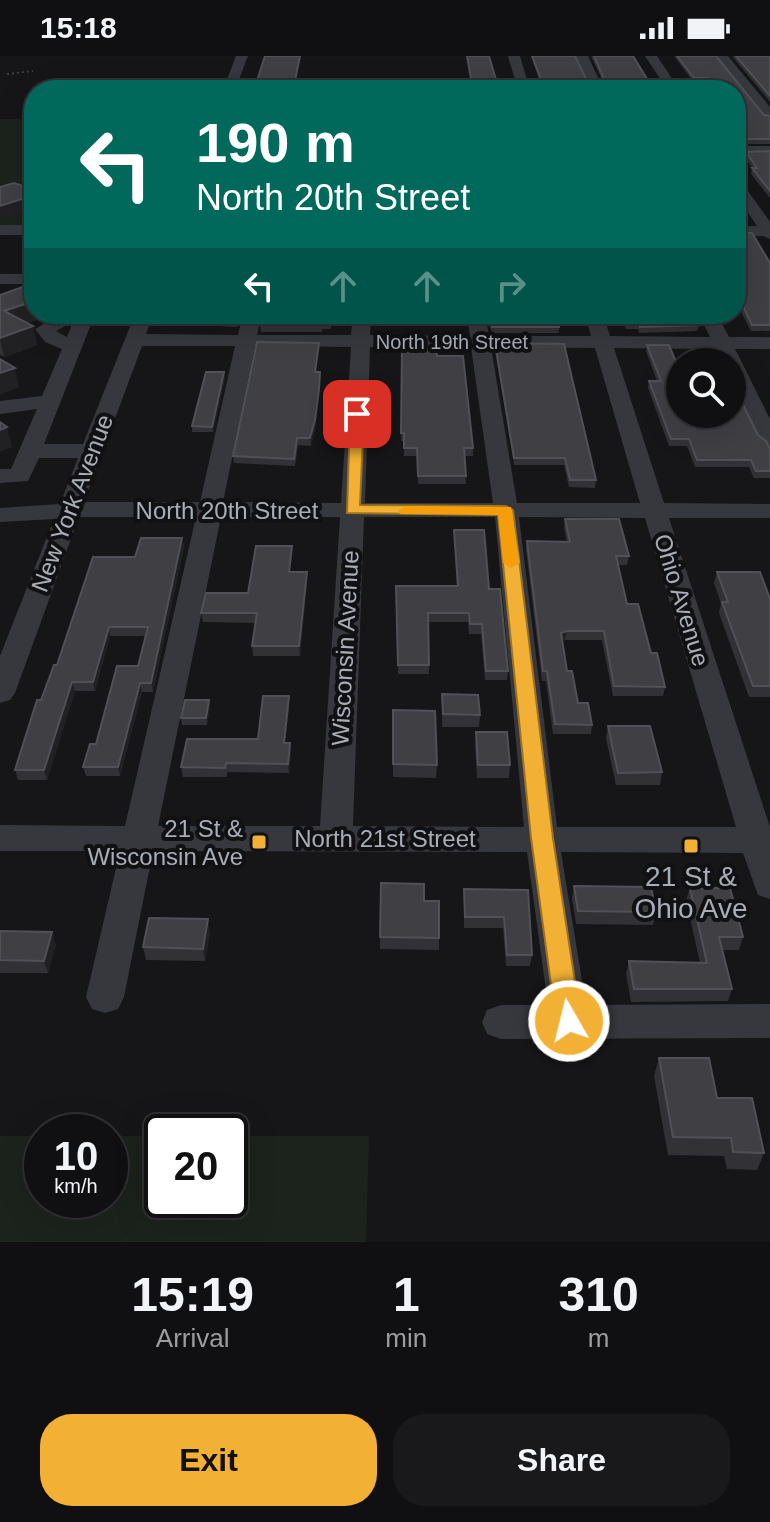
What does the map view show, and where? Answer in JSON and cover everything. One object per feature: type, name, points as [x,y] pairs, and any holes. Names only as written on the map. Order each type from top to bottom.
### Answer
[{"type":"street","points":[[233,80],[242,56]]},
{"type":"street","points":[[514,56],[521,80]]},
{"type":"street","points":[[582,56],[593,80]]},
{"type":"street","points":[[651,56],[667,80]]},
{"type":"street","points":[[722,56],[736,80]]},
{"type":"street","points":[[746,90],[770,90]]},
{"type":"street","points":[[746,94],[770,115]]},
{"type":"street","points":[[746,150],[770,150]]},
{"type":"street","points":[[746,199],[769,232]]},
{"type":"street","points":[[0,230],[24,230]]},
{"type":"street","points":[[746,231],[769,232]]},
{"type":"street","points":[[0,279],[24,279]]},
{"type":"street","points":[[55,324],[44,329],[52,338],[73,347]]},
{"type":"street","points":[[0,476],[20,476],[82,324]]},
{"type":"street","name":"New York Avenue","points":[[0,693],[140,324]]},
{"type":"street","name":"Wisconsin Avenue","points":[[336,838],[362,324]]},
{"type":"street","name":"Ohio Avenue","points":[[597,324],[763,840],[770,885]]},
{"type":"street","points":[[713,324],[725,348]]},
{"type":"street","points":[[105,997],[250,327]]},
{"type":"street","name":"North 19th Street","points":[[134,340],[250,327],[361,341],[478,328],[666,349]]},
{"type":"street","points":[[478,328],[506,510],[542,838],[569,1021]]},
{"type":"street","name":"North 19th Street","points":[[746,351],[770,343]]},
{"type":"street","points":[[746,391],[770,441]]},
{"type":"street","points":[[0,408],[50,402]]},
{"type":"street","points":[[0,422],[33,444],[92,451]]},
{"type":"street","name":"North 20th Street","points":[[0,515],[209,509],[770,511]]},
{"type":"street","name":"North 21st Street","points":[[0,838],[763,840]]},
{"type":"street","points":[[501,1022],[770,1021]]},
{"type":"path","points":[[7,74],[33,71]]},
{"type":"shaded area","points":[[0,119],[24,119],[24,228],[0,227]]},
{"type":"shaded area","points":[[0,1136],[24,1136],[24,1218],[128,1218],[128,1136],[144,1136],[144,1218],[248,1218],[248,1136],[369,1136],[366,1242],[0,1242]]},
{"type":"building","points":[[265,56],[300,56],[295,80],[257,80]]},
{"type":"building","points":[[467,56],[489,56],[496,80],[471,80]]},
{"type":"building","points":[[532,56],[575,56],[587,80],[541,80]]},
{"type":"building","points":[[594,56],[633,56],[647,79],[604,80]]},
{"type":"building","points":[[677,56],[716,56],[736,80],[711,80],[694,78]]},
{"type":"building","points":[[736,56],[770,56],[770,96]]},
{"type":"building","points":[[746,93],[764,115],[770,116],[770,139],[746,139]]},
{"type":"building","points":[[770,151],[770,191],[752,168],[757,168],[746,152]]},
{"type":"building","points":[[14,183],[24,186],[24,198],[0,206],[0,187]]},
{"type":"building","points":[[746,233],[752,233],[770,263],[770,325],[752,325],[746,312]]},
{"type":"building","points":[[24,287],[24,304],[4,311],[33,326],[0,338],[0,295]]},
{"type":"building","points":[[260,324],[321,324],[321,325]]},
{"type":"building","points":[[491,324],[559,324],[559,327],[492,327]]},
{"type":"building","points":[[638,324],[699,325],[640,327]]},
{"type":"building","points":[[257,342],[319,343],[315,372],[320,372],[315,420],[310,438],[297,438],[294,459],[233,456]]},
{"type":"building","points":[[495,343],[564,344],[596,480],[570,480],[565,458],[514,458]]},
{"type":"building","points":[[647,345],[669,345],[670,348],[666,348],[666,426],[649,381],[661,381]]},
{"type":"building","points":[[402,349],[436,349],[437,356],[463,356],[473,448],[464,448],[466,476],[418,476],[417,448],[404,448],[404,433],[401,433]]},
{"type":"building","points":[[0,359],[15,368],[0,373]]},
{"type":"building","points":[[206,372],[224,372],[212,427],[192,426]]},
{"type":"building","points":[[746,411],[758,435],[770,449],[770,471],[756,471],[751,460],[697,460],[689,439],[671,439],[667,428],[746,428]]},
{"type":"building","points":[[565,519],[619,519],[629,556],[616,556],[627,604],[638,604],[651,653],[657,653],[665,687],[614,686],[604,631],[561,633],[567,671],[572,671],[578,703],[588,703],[592,725],[555,724],[547,671],[543,671],[527,541],[570,542]]},
{"type":"building","points":[[454,530],[484,530],[489,589],[500,589],[508,671],[486,671],[482,624],[470,624],[469,613],[428,613],[429,665],[398,665],[396,586],[458,586]]},
{"type":"building","points":[[141,538],[182,538],[151,683],[140,683],[118,767],[83,767],[90,744],[96,744],[117,666],[138,666],[148,627],[109,627],[93,682],[72,682],[44,770],[15,770],[37,700],[41,700],[54,665],[57,665],[93,557],[135,557]]},
{"type":"building","points":[[256,546],[292,546],[289,572],[307,572],[299,646],[252,646],[257,613],[201,613],[206,593],[248,593]]},
{"type":"building","points":[[717,572],[760,572],[770,599],[770,686],[753,686],[722,602],[728,602]]},
{"type":"building","points":[[442,694],[478,695],[480,715],[443,714]]},
{"type":"building","points":[[263,696],[289,696],[284,743],[290,743],[288,764],[226,763],[225,768],[181,767],[187,739],[258,739]]},
{"type":"building","points":[[185,700],[209,700],[206,718],[181,718]]},
{"type":"building","points":[[393,710],[435,711],[437,765],[393,764]]},
{"type":"building","points":[[608,726],[650,726],[662,772],[618,773]]},
{"type":"building","points":[[476,732],[507,732],[510,765],[478,765]]},
{"type":"building","points":[[381,883],[424,884],[424,901],[439,901],[439,938],[380,937]]},
{"type":"building","points":[[574,886],[651,887],[656,912],[578,911]]},
{"type":"building","points":[[690,888],[730,888],[743,937],[719,937],[732,989],[634,989],[629,961],[707,963]]},
{"type":"building","points":[[464,889],[528,890],[532,955],[507,955],[504,917],[465,917]]},
{"type":"building","points":[[149,918],[208,919],[203,949],[143,947]]},
{"type":"building","points":[[0,931],[52,932],[44,961],[0,960]]},
{"type":"building","points":[[659,1058],[709,1058],[717,1098],[752,1098],[764,1153],[733,1152],[731,1138],[673,1137]]},
{"type":"slow traffic","points":[[406,510],[506,510],[511,563]]},
{"type":"place","name":"21 St & Wisconsin Ave","points":[[259,842]]},
{"type":"place","name":"21 St & Ohio Ave","points":[[691,846]]},
{"type":"route","points":[[357,414],[352,510],[506,510],[542,838],[569,1021]]}]
